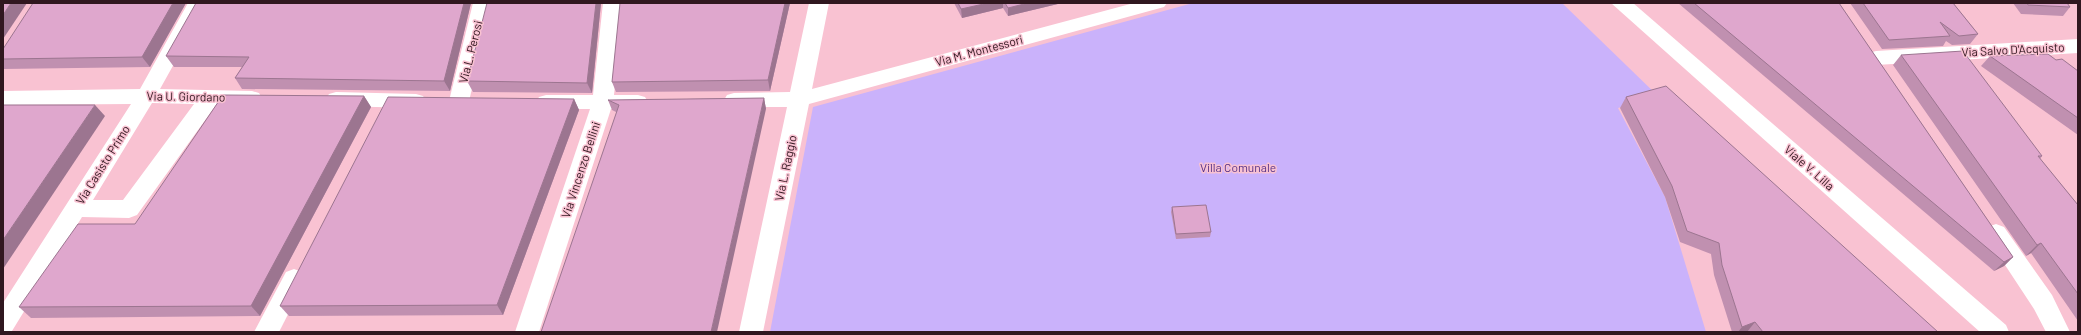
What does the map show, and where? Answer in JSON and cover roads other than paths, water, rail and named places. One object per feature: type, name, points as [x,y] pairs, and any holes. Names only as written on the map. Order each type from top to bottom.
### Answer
[{"type":"street","name":"Via Casisto Primo","points":[[3,324],[146,96],[198,3]]},
{"type":"street","name":"Via L. Perosi","points":[[387,100],[453,101],[483,3]]},
{"type":"street","name":"Via Vincenzo Bellini","points":[[527,332],[603,102],[613,3]]},
{"type":"street","name":"Via L. Raggio","points":[[751,332],[819,3]]},
{"type":"street","name":"Via M. Montessori","points":[[800,99],[1157,3]]},
{"type":"street","name":"Viale V. Lilla","points":[[1621,3],[1997,332]]},
{"type":"street","points":[[1863,40],[1890,78]]},
{"type":"street","name":"Via Salvo D'Acquisto","points":[[1876,58],[2078,46]]},
{"type":"street","points":[[2037,48],[2060,64]]},
{"type":"street","name":"Via U. Giordano","points":[[3,98],[146,96],[272,98]]},
{"type":"street","points":[[75,208],[129,209],[210,97]]},
{"type":"street","points":[[318,99],[387,100],[376,122]]},
{"type":"street","points":[[713,101],[800,99]]},
{"type":"street","points":[[531,102],[658,102]]},
{"type":"street","points":[[1985,216],[2043,302],[2058,332]]},
{"type":"street","points":[[266,332],[303,262]]},
{"type":"park label","name":"Villa Comunale","points":[[1238,168]]}]
